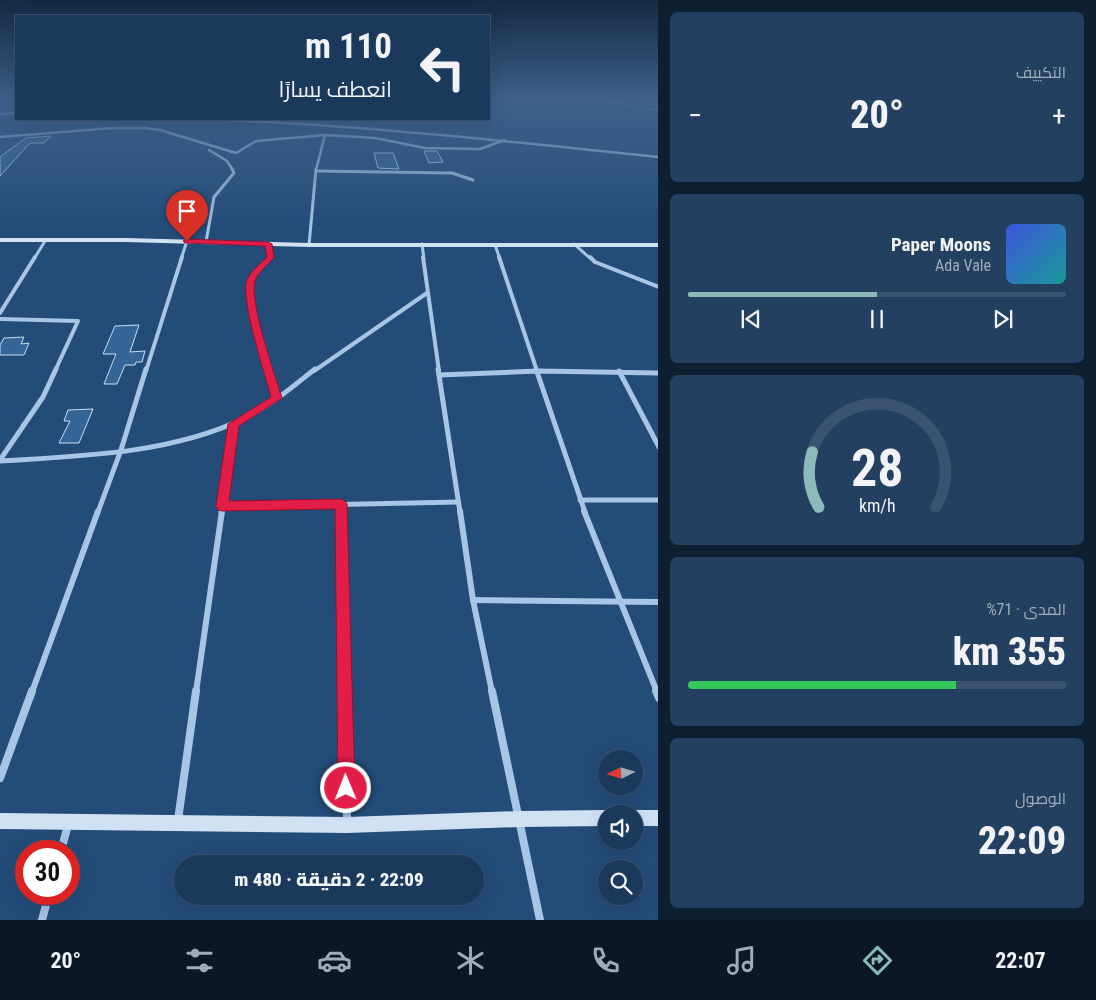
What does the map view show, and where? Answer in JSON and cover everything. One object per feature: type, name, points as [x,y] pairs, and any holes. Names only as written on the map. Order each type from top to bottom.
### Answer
[{"type":"street","points":[[195,143],[213,151],[227,161],[234,173],[214,197],[206,242]]},
{"type":"street","points":[[200,143],[236,154],[253,143]]},
{"type":"street","points":[[309,245],[316,171],[323,143]]},
{"type":"street","points":[[404,143],[425,148],[480,150],[498,143]]},
{"type":"street","points":[[531,143],[658,157]]},
{"type":"street","points":[[316,171],[452,173],[473,180]]},
{"type":"street","points":[[0,240],[187,241],[309,245],[658,244]]},
{"type":"street","points":[[0,313],[45,241]]},
{"type":"street","points":[[0,778],[121,450],[187,241]]},
{"type":"street","points":[[268,244],[271,257],[255,274],[251,282],[251,291],[254,321],[277,398]]},
{"type":"street","points":[[422,244],[427,293],[473,600],[540,920]]},
{"type":"street","points":[[574,244],[596,262],[658,287]]},
{"type":"street","points":[[495,245],[580,500],[658,698]]},
{"type":"street","points":[[0,461],[121,450],[203,434],[234,424],[277,398],[379,324],[427,293]]},
{"type":"street","points":[[0,319],[78,321],[43,397],[0,461]]},
{"type":"street","points":[[439,375],[538,371],[658,373]]},
{"type":"street","points":[[619,372],[658,447]]},
{"type":"street","points":[[177,823],[234,424]]},
{"type":"street","points":[[580,500],[658,500]]},
{"type":"street","points":[[222,506],[458,502]]},
{"type":"street","points":[[341,504],[347,825]]},
{"type":"street","points":[[473,600],[658,602]]},
{"type":"street","points":[[0,821],[347,825],[598,818]]},
{"type":"street","points":[[643,818],[658,818]]},
{"type":"street","points":[[64,840],[69,822]]},
{"type":"street","points":[[42,920],[46,905]]},
{"type":"building","points":[[19,143],[44,143],[30,143],[0,176],[0,157]]},
{"type":"building","points":[[424,151],[437,151],[443,162],[429,163]]},
{"type":"building","points":[[374,153],[393,153],[399,169],[378,168]]},
{"type":"building","points":[[139,325],[130,352],[145,351],[142,362],[136,362],[135,365],[125,365],[117,384],[104,384],[116,354],[103,354],[115,326]]},
{"type":"building","points":[[24,337],[21,344],[29,343],[24,355],[0,355],[0,345],[4,338]]},
{"type":"building","points":[[93,409],[79,443],[59,443],[70,421],[64,421],[68,410]]},
{"type":"route","points":[[187,241],[268,244],[270,250],[271,257],[255,274],[251,282],[251,291],[254,321],[277,398],[234,424],[222,506],[341,504],[346,788]]}]
